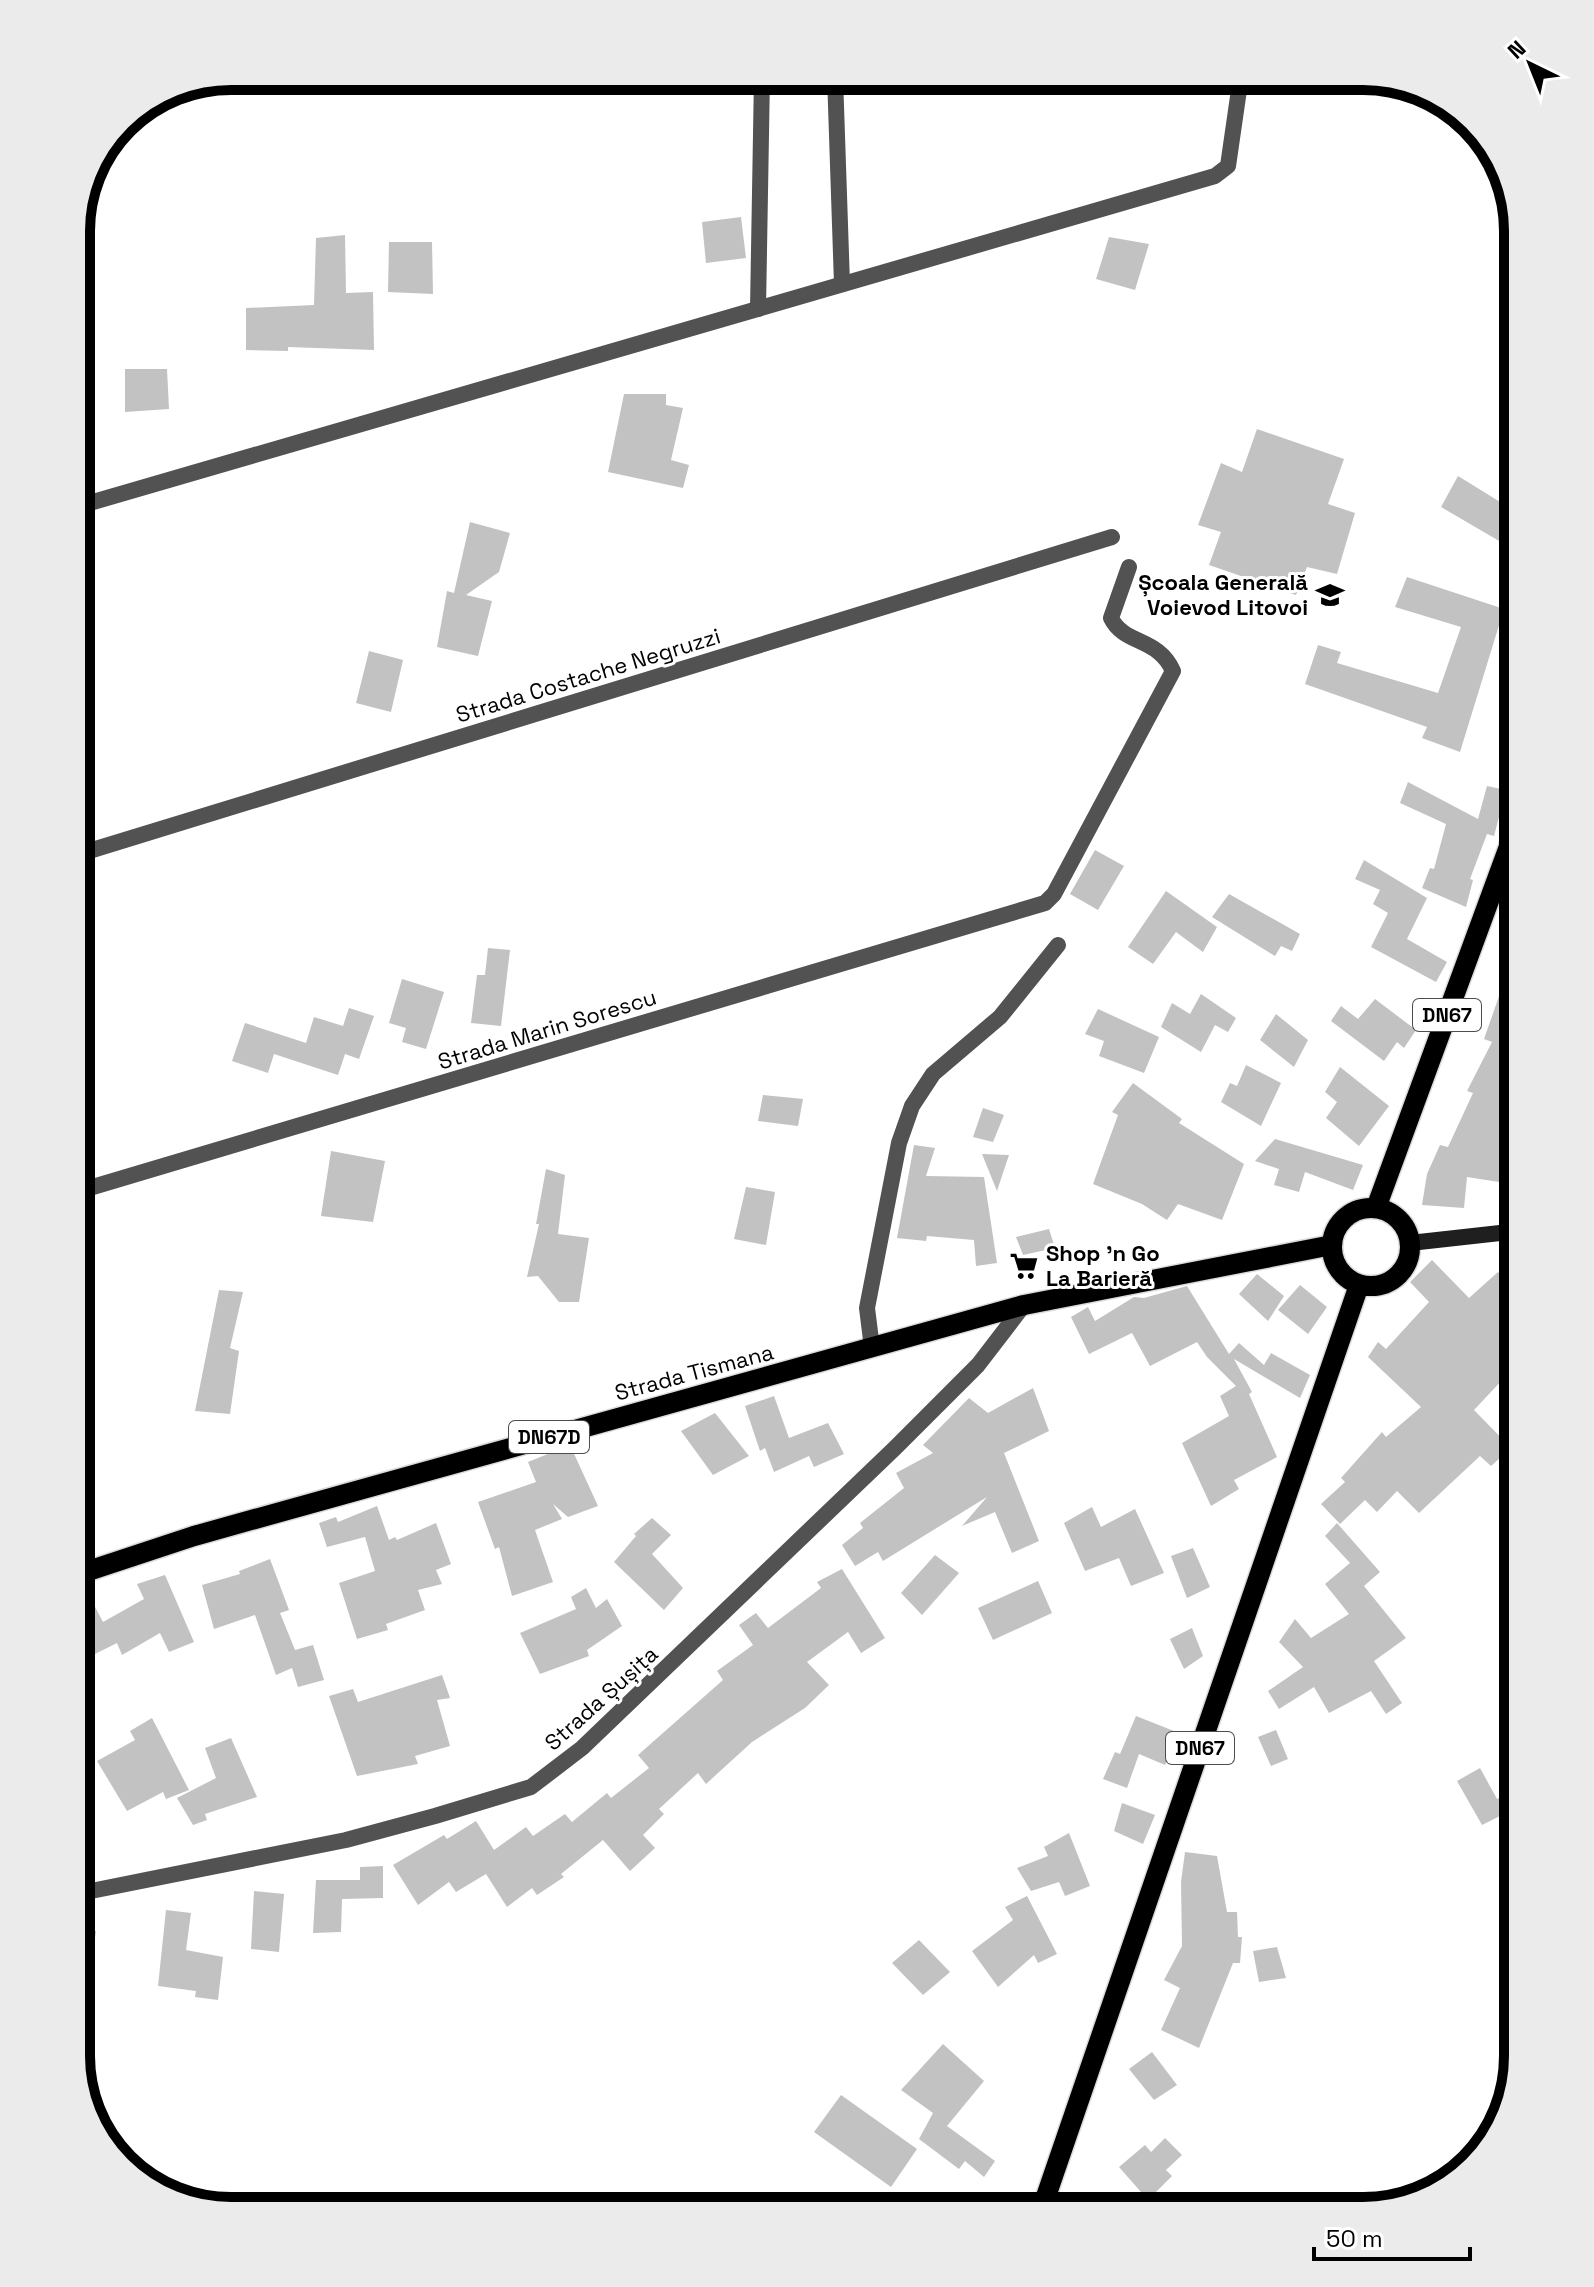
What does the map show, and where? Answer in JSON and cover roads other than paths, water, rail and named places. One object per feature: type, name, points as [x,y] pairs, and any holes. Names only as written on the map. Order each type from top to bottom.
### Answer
[{"type":"main road","name":"DN67","points":[[1376,1208],[1504,860]]},
{"type":"main road","points":[[1376,1208],[1399,1220],[1410,1243],[1404,1268],[1396,1278],[1384,1284],[1359,1285],[1339,1270],[1332,1245],[1341,1221],[1363,1209],[1376,1208]]},
{"type":"main road","points":[[1410,1243],[1504,1233]]},
{"type":"main road","name":"Strada Tismana","points":[[90,1570],[194,1536],[1024,1305],[1332,1245]]},
{"type":"main road","name":"DN67","points":[[1046,2197],[1359,1285]]},
{"type":"street","points":[[758,309],[762,90]]},
{"type":"street","points":[[835,90],[842,284]]},
{"type":"street","points":[[90,503],[1215,176],[1228,166],[1239,90]]},
{"type":"street","name":"Strada Costache Negruzzi","points":[[90,851],[1112,537]]},
{"type":"street","name":"Strada Marin Sorescu","points":[[90,1188],[1031,909],[1054,894],[1173,671],[1167,657],[1156,647],[1116,629],[1111,618],[1112,606],[1129,567]]},
{"type":"street","points":[[872,1348],[867,1308],[899,1143],[912,1106],[933,1074],[1000,1017],[1058,945]]},
{"type":"street","name":"Strada Șușița","points":[[90,1891],[346,1840],[531,1787],[582,1748],[884,1459],[978,1365],[1024,1305]]},
{"type":"place","name":"Școala Generală Voievod Litovoi","points":[[1330,595]]},
{"type":"place","name":"Shop 'n Go La Barieră","points":[[1024,1266]]}]
